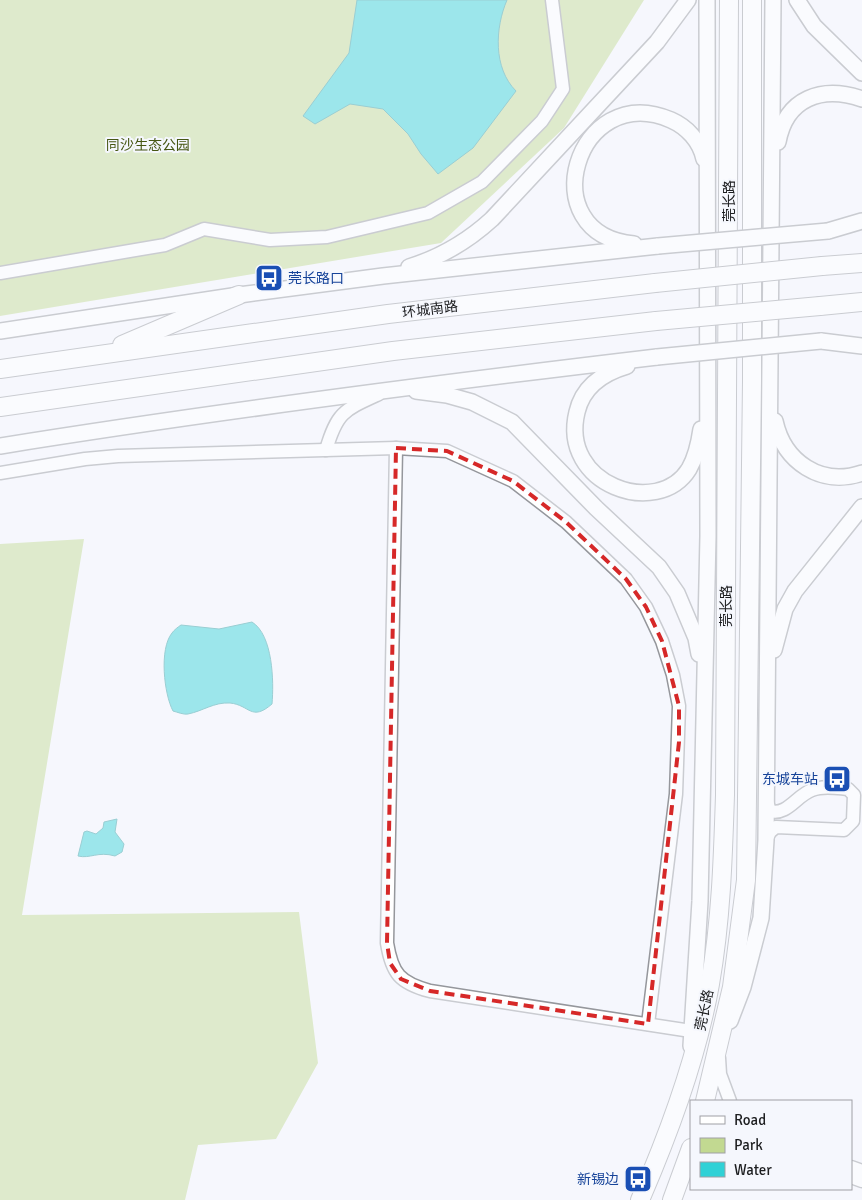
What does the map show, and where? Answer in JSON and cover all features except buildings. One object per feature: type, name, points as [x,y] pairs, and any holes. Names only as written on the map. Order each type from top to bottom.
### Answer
[{"type":"highway","name":"莞长路","points":[[640,1200],[660,1153],[690,1068],[710,984],[722,877],[725,785],[729,0]]},
{"type":"highway","name":"莞长路","points":[[705,1100],[719,1051],[734,978],[746,870],[752,381],[752,0]]},
{"type":"highway","name":"环城南路","points":[[0,369],[388,314],[655,283],[862,263]]},
{"type":"highway","points":[[99,354],[239,295]]},
{"type":"highway","points":[[0,407],[392,351],[656,321],[862,302]]},
{"type":"highway","points":[[672,1200],[688,1164]]},
{"type":"main road","points":[[383,276],[449,251],[479,231],[657,42],[688,0]]},
{"type":"main road","points":[[690,1068],[700,901],[708,536],[707,0]]},
{"type":"main road","points":[[719,1051],[743,987],[761,918],[766,840],[773,0]]},
{"type":"main road","points":[[797,0],[814,26],[862,72]]},
{"type":"main road","points":[[772,178],[783,122],[796,105],[807,99],[833,93],[862,99]]},
{"type":"main road","points":[[658,246],[614,241],[596,231],[582,215],[576,202],[575,175],[578,158],[591,135],[615,119],[628,114],[661,116],[680,125],[694,136],[703,156],[707,180]]},
{"type":"main road","points":[[828,231],[862,221]]},
{"type":"main road","points":[[0,330],[383,276],[658,246],[862,228]]},
{"type":"main road","points":[[0,446],[172,419],[392,388],[657,357],[862,338]]},
{"type":"main road","points":[[821,341],[862,346]]},
{"type":"main road","points":[[657,357],[622,367],[599,378],[589,386],[578,407],[574,422],[577,449],[583,463],[605,484],[635,492],[666,487],[680,480],[695,456],[708,386]]},
{"type":"main road","points":[[771,383],[779,434],[795,461],[803,467],[828,475],[841,477],[862,473]]},
{"type":"main road","points":[[392,388],[447,395],[472,402],[512,422],[596,508],[659,568],[677,593],[696,638],[704,684]]},
{"type":"main road","points":[[767,681],[779,628],[795,591],[862,507]]},
{"type":"street","points":[[0,273],[165,245],[204,230],[270,240],[328,237],[428,213],[482,182],[542,121],[563,89],[552,0]]},
{"type":"street","points":[[326,450],[333,426],[347,408],[392,388]]},
{"type":"street","points":[[396,448],[387,943],[390,963],[401,979],[416,987],[430,991],[692,1031]]},
{"type":"street","points":[[0,473],[85,459],[118,456],[396,448],[447,452],[513,481],[566,522],[626,579],[646,607],[662,641],[673,675],[679,706],[676,794],[648,1024]]},
{"type":"street","points":[[766,840],[770,832],[776,827],[844,830],[853,821],[854,795],[848,788],[830,787],[812,790],[786,809],[776,813],[770,811],[767,802]]},
{"type":"street","points":[[719,1051],[720,1074],[730,1100]]},
{"type":"highlighted area","points":[[396,448],[447,451],[513,481],[566,522],[626,579],[646,607],[662,641],[679,706],[679,742],[648,1024],[430,991],[401,979],[390,963],[387,943]]},
{"type":"green space","name":"同沙生态公园","points":[[0,0],[644,0],[564,128],[441,243],[0,316]]},
{"type":"green space","points":[[84,539],[22,915],[299,912],[318,1063],[276,1139],[198,1145],[185,1200],[0,1200],[0,544]]},
{"type":"water","points":[[357,0],[507,0],[500,23],[498,47],[503,71],[516,91],[473,148],[438,174],[421,154],[408,134],[383,109],[350,104],[315,124],[303,116],[349,53]]},
{"type":"water","points":[[252,622],[259,628],[264,637],[271,660],[272,704],[259,712],[230,703],[214,705],[188,714],[173,711],[165,683],[164,660],[168,640],[173,632],[181,625],[219,629]]},
{"type":"water","points":[[117,819],[115,832],[124,844],[122,852],[115,856],[104,854],[86,857],[78,856],[84,832],[96,834],[103,828],[104,822]]},
{"type":"place","name":"莞长路口","points":[[269,278]]},
{"type":"place","name":"东城车站","points":[[837,779]]},
{"type":"place","name":"新锡边","points":[[638,1179]]}]
